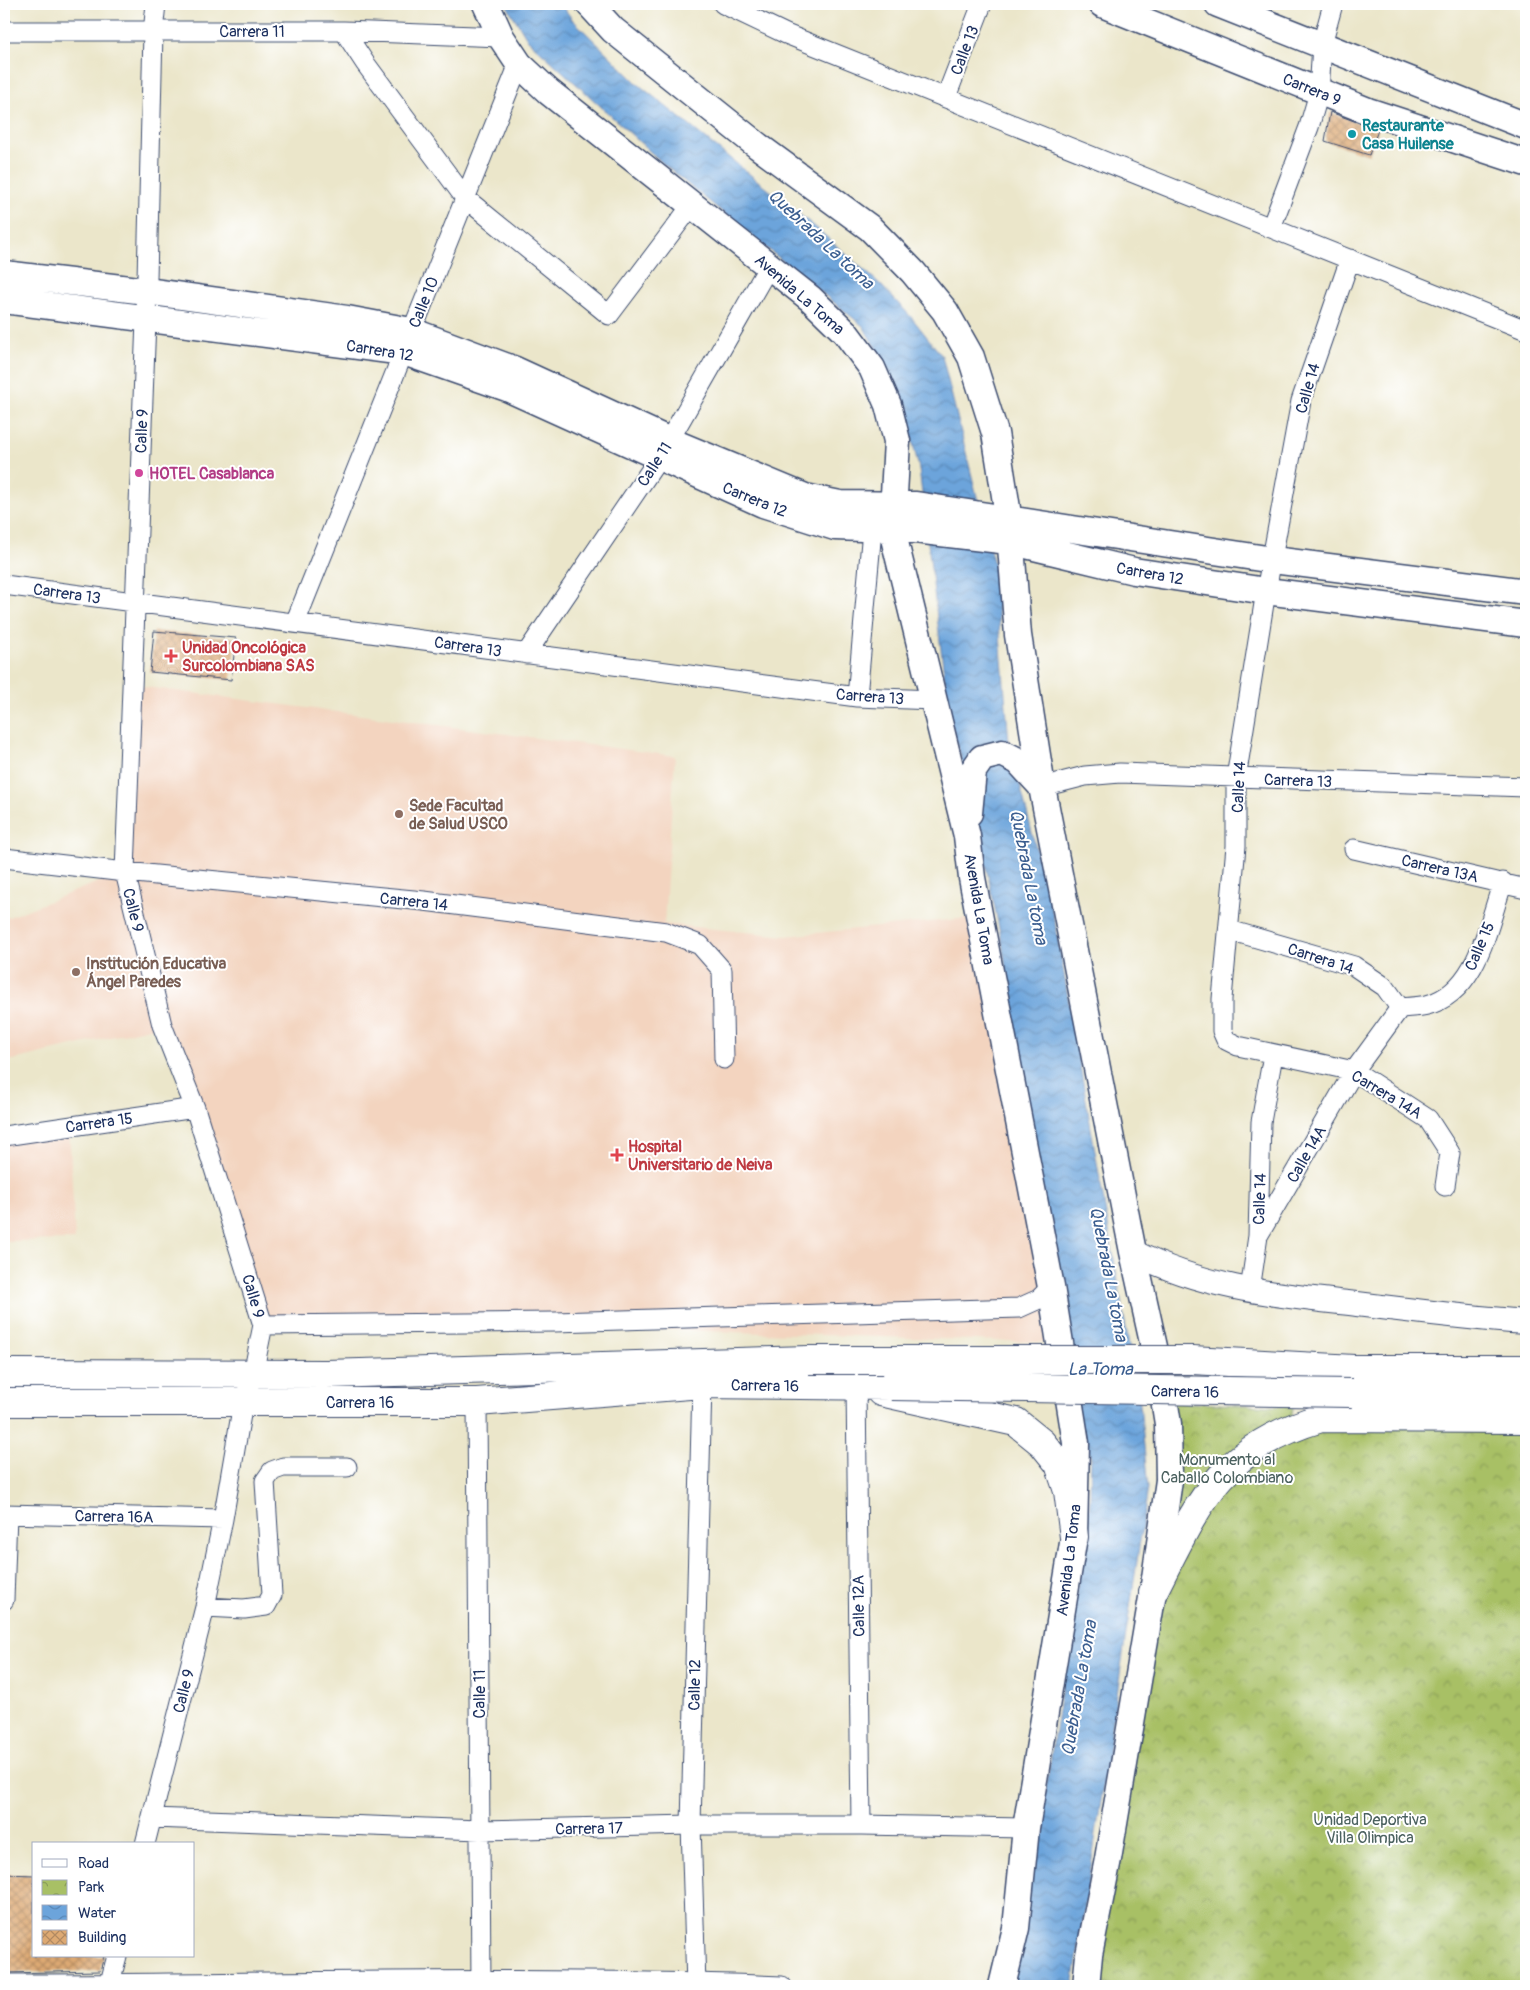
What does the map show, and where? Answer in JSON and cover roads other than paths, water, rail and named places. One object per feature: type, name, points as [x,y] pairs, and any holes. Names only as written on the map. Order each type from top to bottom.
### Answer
[{"type":"main road","name":"Avenida La Toma","points":[[486,4],[501,37],[519,64],[549,92],[811,299],[845,332],[872,368],[888,405],[897,442],[898,520],[933,700],[967,836],[972,878],[1051,1287],[1076,1443],[1074,1536],[1026,1828],[1016,1928],[1002,1986]]},
{"type":"main road","points":[[589,4],[613,30],[758,146],[870,228],[913,272],[944,311],[971,357],[995,433],[1004,530],[1018,635],[1042,787],[1133,1252],[1160,1374],[1168,1424],[1169,1480],[1153,1592],[1108,1859],[1089,1955],[1086,1986]]},
{"type":"main road","name":"Carrera 9","points":[[1102,4],[1368,111],[1526,163]]},
{"type":"main road","points":[[1218,4],[1526,126]]},
{"type":"main road","name":"Carrera 12","points":[[4,274],[146,290],[347,319],[407,342],[456,368],[664,449],[805,497],[840,504],[898,520],[1273,560],[1526,592]]},
{"type":"main road","name":"Carrera 12","points":[[4,300],[146,320],[407,342]]},
{"type":"main road","name":"Carrera 12","points":[[1004,530],[1134,571],[1266,591],[1526,624]]},
{"type":"main road","points":[[967,836],[973,771],[982,758],[1002,753],[1018,761],[1042,787]]},
{"type":"main road","name":"Carrera 16","points":[[4,1373],[253,1374],[809,1360],[1192,1360],[1353,1381],[1526,1395]]},
{"type":"main road","name":"Carrera 16","points":[[4,1402],[477,1402],[702,1384],[858,1387],[1353,1381],[1526,1370]]},
{"type":"main road","points":[[858,1387],[1016,1422],[1042,1443],[1059,1464],[1068,1492],[1074,1536]]},
{"type":"main road","points":[[1153,1592],[1193,1513],[1213,1486],[1233,1464],[1259,1443],[1292,1427],[1321,1418],[1526,1419]]},
{"type":"main road","points":[[1007,1986],[1016,1928]]},
{"type":"main road","points":[[1077,1986],[1089,1955]]},
{"type":"street","name":"Calle 9","points":[[146,1842],[205,1607],[223,1519],[243,1403],[253,1374],[263,1325],[195,1108],[162,1024],[124,872],[146,320],[153,32],[156,4]]},
{"type":"street","points":[[723,4],[786,34],[946,97],[1244,219],[1350,259],[1526,330]]},
{"type":"street","name":"Calle 13","points":[[946,97],[982,4]]},
{"type":"street","points":[[1271,228],[1319,92],[1322,44],[1333,4]]},
{"type":"street","name":"Carrera 11","points":[[4,31],[344,31],[501,37]]},
{"type":"street","points":[[344,31],[364,63],[465,198],[609,315],[692,205]]},
{"type":"street","name":"Calle 10","points":[[296,624],[519,64]]},
{"type":"street","name":"Calle 14","points":[[1250,1290],[1258,1236],[1261,1122],[1273,1055],[1238,1046],[1226,1040],[1222,1031],[1236,846],[1236,778],[1266,591],[1301,401],[1350,259]]},
{"type":"street","name":"Calle 11","points":[[526,654],[664,449],[769,266]]},
{"type":"street","points":[[857,697],[898,520]]},
{"type":"street","name":"Carrera 13","points":[[4,585],[857,697],[933,700]]},
{"type":"street","name":"Carrera 13","points":[[1042,787],[1085,776],[1120,773],[1526,787]]},
{"type":"street","name":"Carrera 13A","points":[[1354,849],[1503,882],[1526,889]]},
{"type":"street","name":"Carrera 14","points":[[4,858],[124,872],[424,901],[666,932],[700,945],[722,970],[724,1059]]},
{"type":"street","name":"Calle 15","points":[[1400,1008],[1428,1005],[1436,1001],[1452,992],[1473,969],[1503,882]]},
{"type":"street","name":"Carrera 14","points":[[1229,930],[1354,966],[1385,987],[1400,1008]]},
{"type":"street","points":[[1354,1071],[1400,1008]]},
{"type":"street","name":"Carrera 14A","points":[[1273,1055],[1354,1071],[1428,1119],[1450,1153],[1445,1186]]},
{"type":"street","name":"Calle 14A","points":[[1258,1236],[1354,1071]]},
{"type":"street","name":"Carrera 15","points":[[4,1136],[195,1108]]},
{"type":"street","points":[[1133,1252],[1179,1273],[1203,1281],[1250,1290],[1476,1319],[1526,1322]]},
{"type":"street","points":[[263,1325],[555,1322],[1019,1308],[1039,1299],[1051,1287]]},
{"type":"street","name":"Calle 12","points":[[696,1984],[691,1826],[702,1384]]},
{"type":"street","name":"Calle 12A","points":[[858,1387],[861,1825]]},
{"type":"street","name":"Calle 11","points":[[477,1402],[481,1983]]},
{"type":"street","points":[[205,1607],[244,1610],[266,1606],[272,1595],[265,1481],[272,1471],[284,1467],[347,1467]]},
{"type":"street","points":[[4,1600],[6,1514]]},
{"type":"street","name":"Carrera 16A","points":[[6,1514],[223,1519]]},
{"type":"street","name":"Carrera 17","points":[[152,1818],[480,1830],[861,1825],[1026,1828]]},
{"type":"street","points":[[109,1985],[116,1958]]},
{"type":"street","points":[[4,1984],[481,1983],[782,1986]]},
{"type":"water","name":"La Toma","points":[[506,4],[561,4],[572,19],[638,84],[815,227],[880,284],[912,318],[942,356],[994,565],[1009,742],[1055,923],[1129,1345],[1137,1373],[1148,1488],[1073,1986],[1009,1986],[1039,1834],[1090,1504],[1091,1458],[1066,1375],[1002,942],[970,790],[949,715],[919,469],[901,392],[863,326],[668,168],[528,40]]},
{"type":"place","name":"Restaurante Casa Huilense","points":[[1352,134]]},
{"type":"place","name":"HOTEL Casablanca","points":[[139,473]]},
{"type":"place","name":"Unidad Oncológica Surcolombiana SAS","points":[[171,656]]},
{"type":"place","name":"Sede Facultad de Salud USCO","points":[[399,814]]},
{"type":"place","name":"Institución Educativa Ángel Paredes","points":[[76,972]]},
{"type":"place","name":"Hospital Universitario de Neiva","points":[[617,1155]]},
{"type":"water label","name":"Quebrada La toma","points":[[821,239]]},
{"type":"water label","name":"Quebrada La toma","points":[[1029,877]]},
{"type":"water label","name":"Quebrada La toma","points":[[1109,1274]]},
{"type":"water label","name":"Quebrada La toma","points":[[1079,1688]]},
{"type":"park label","name":"Monumento al Caballo Colombiano","points":[[1227,1468]]},
{"type":"park label","name":"Unidad Deportiva Villa Olimpica","points":[[1370,1828]]}]
